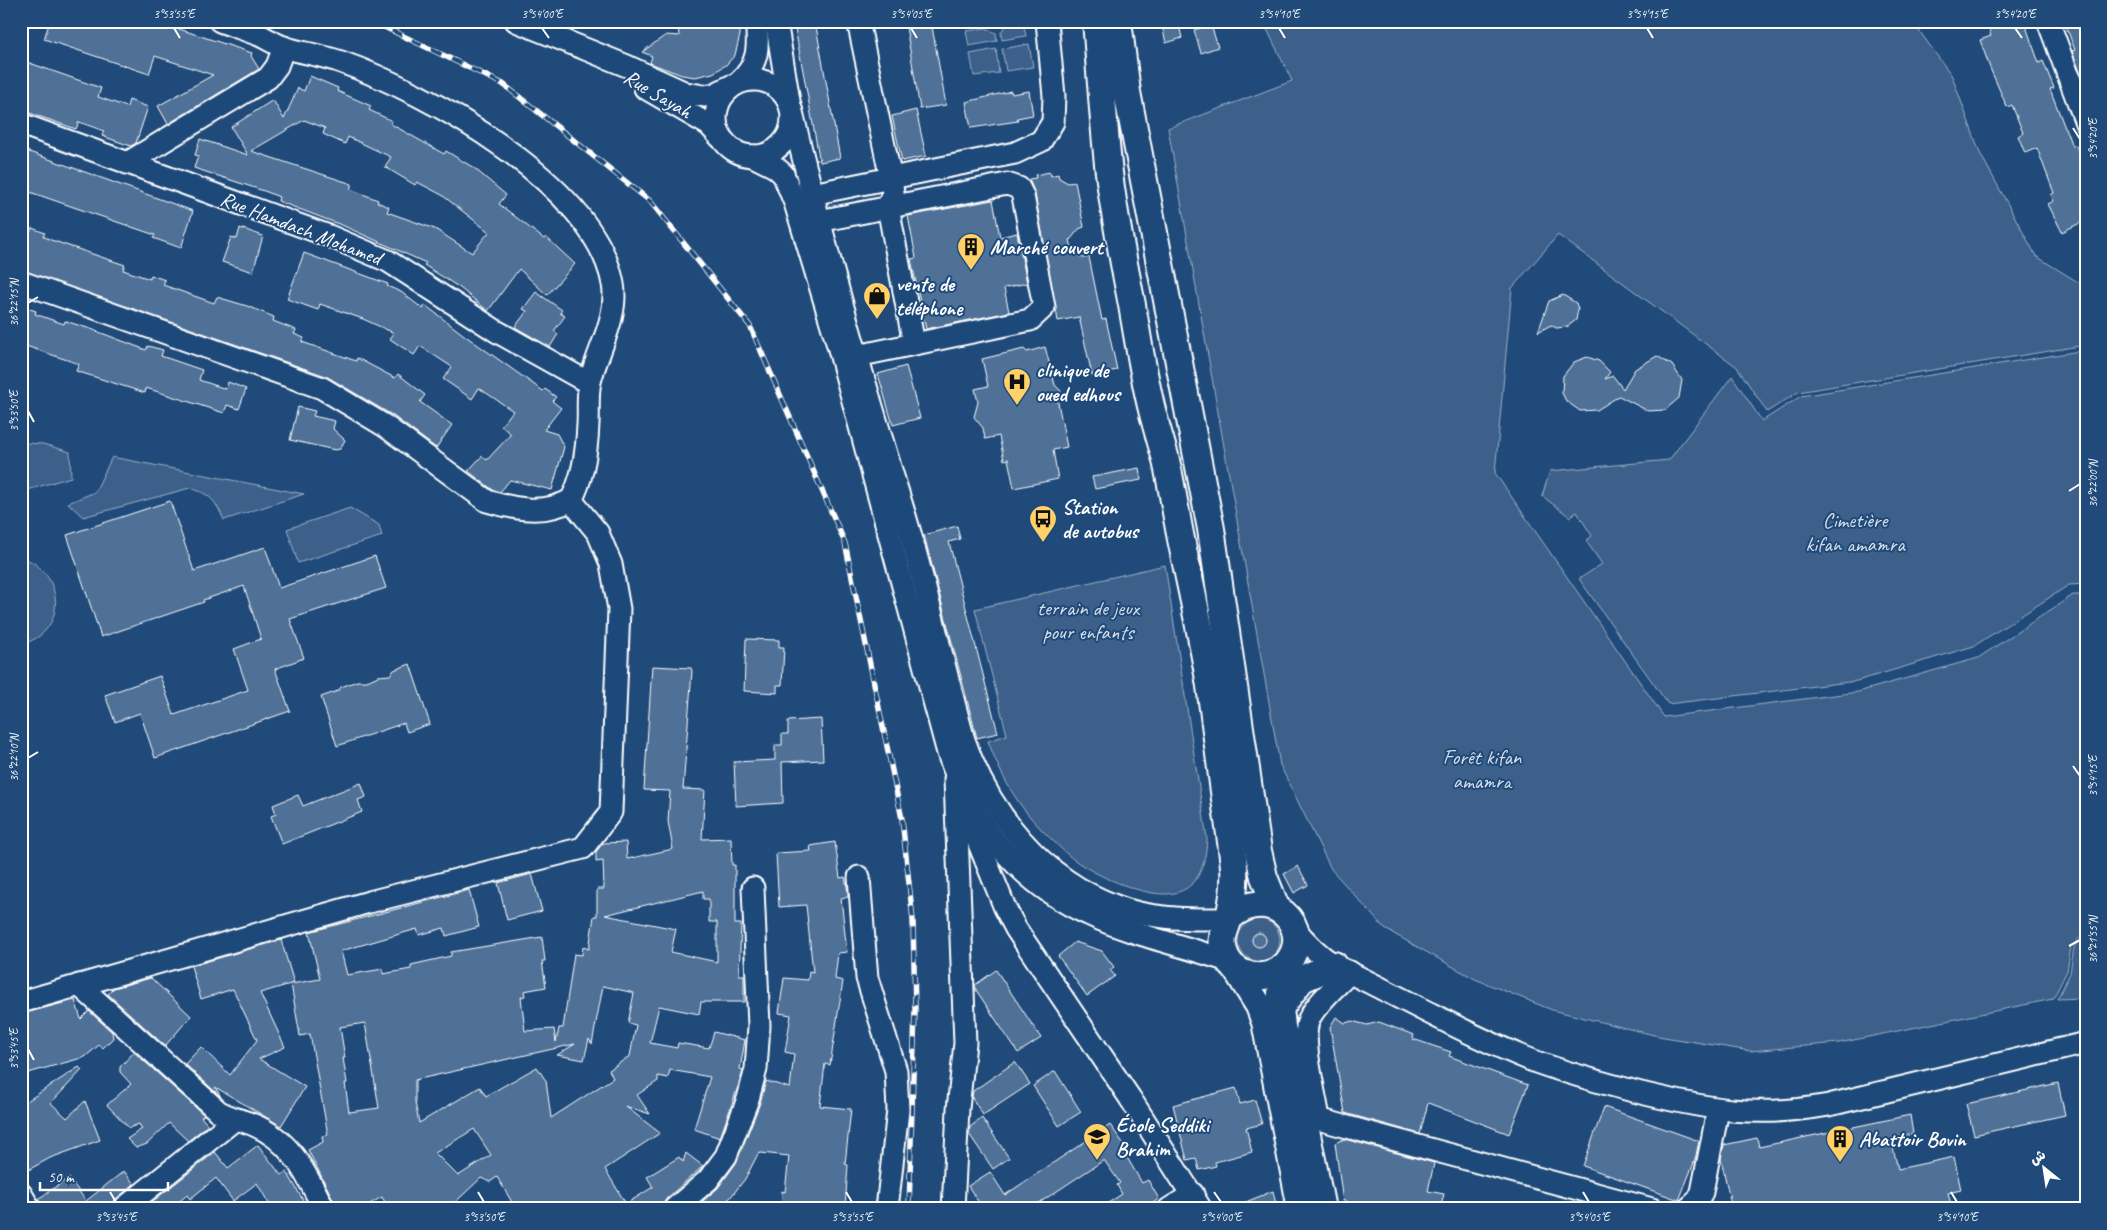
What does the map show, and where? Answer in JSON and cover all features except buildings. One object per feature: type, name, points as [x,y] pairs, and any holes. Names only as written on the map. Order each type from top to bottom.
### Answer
[{"type":"main road","points":[[1096,21],[1108,165],[1122,256],[1151,407],[1165,458],[1209,684],[1234,870],[1230,918],[1222,938],[1223,950],[1258,1006],[1265,1022],[1301,1209]]},
{"type":"main road","points":[[1118,21],[1127,92],[1211,529],[1258,851],[1264,877],[1296,938],[1294,950],[1286,964],[1280,1008],[1282,1027],[1311,1117],[1322,1209]]},
{"type":"main road","points":[[1230,918],[1240,908],[1251,904],[1264,904],[1285,917]]},
{"type":"main road","points":[[1232,965],[1246,975],[1258,977],[1270,975],[1286,964]]},
{"type":"main road","points":[[1280,1008],[1302,980],[1342,969]]},
{"type":"street","points":[[21,282],[322,388],[385,426],[487,501],[504,506],[548,510],[570,500],[580,480],[588,425],[589,383],[612,314],[614,300],[613,284],[606,262],[584,221],[544,179],[492,140],[421,97],[341,62],[284,47],[220,21]]},
{"type":"street","name":"Rue Sayah","points":[[516,21],[627,66],[686,93],[704,96],[715,94],[735,84]]},
{"type":"street","points":[[756,21],[757,57],[750,71],[735,84],[717,106],[716,121],[720,137],[738,153],[753,156],[775,167],[783,174],[795,203],[838,349],[964,806],[996,887],[1016,929],[1197,1201],[1169,1209]]},
{"type":"street","points":[[776,21],[791,108],[819,221],[902,507],[964,740],[972,763],[990,798],[1010,826],[1042,861],[1084,893],[1117,907],[1164,917],[1186,920],[1230,918]]},
{"type":"street","points":[[858,21],[891,179],[893,193],[888,207],[914,344]]},
{"type":"street","points":[[812,194],[1015,153],[1041,141],[1054,122],[1054,96],[1047,21]]},
{"type":"street","points":[[2048,21],[2086,124]]},
{"type":"street","points":[[127,163],[268,78],[277,66],[284,47]]},
{"type":"street","name":"Rue Sayah","points":[[593,53],[658,96],[709,125],[720,137]]},
{"type":"street","points":[[735,84],[756,79],[773,84],[780,89],[791,108],[791,128],[783,143],[769,153],[753,156]]},
{"type":"street","name":"Rue Hamdach Mohamed","points":[[21,124],[329,236],[388,261],[496,332],[589,383]]},
{"type":"street","points":[[819,221],[1007,184],[1019,188],[1023,196],[1044,307],[1030,320],[857,356]]},
{"type":"street","points":[[21,1002],[369,902],[583,848],[611,812],[619,609],[611,564],[598,533],[570,500]]},
{"type":"street","points":[[955,774],[974,812],[995,841],[1016,866],[1061,901],[1087,914],[1232,965]]},
{"type":"street","points":[[953,1209],[958,1109],[965,1043],[955,774]]},
{"type":"street","points":[[995,841],[992,860],[996,887]]},
{"type":"street","points":[[859,877],[867,978],[896,1071],[898,1110],[887,1209]]},
{"type":"street","points":[[674,1209],[708,1180],[726,1156],[748,1099],[756,1069],[759,1026],[753,888]]},
{"type":"street","points":[[1285,917],[1303,940],[1319,955],[1342,969],[1490,1043],[1537,1062],[1603,1083],[1718,1110],[1762,1113],[1797,1111],[2086,1043]]},
{"type":"street","points":[[1286,964],[1315,960],[1342,969]]},
{"type":"street","points":[[1342,969],[1307,1026],[1306,1041],[1311,1117],[1652,1209]]},
{"type":"street","points":[[79,985],[218,1111],[234,1120],[254,1125],[282,1141],[298,1159],[324,1209]]},
{"type":"street","points":[[1688,1209],[1698,1200],[1702,1192],[1718,1110]]},
{"type":"street","points":[[123,1209],[234,1120]]},
{"type":"street","points":[[21,1194],[30,1209]]},
{"type":"green space","name":"Forêt kifan amamra","points":[[1263,21],[1912,21],[1952,76],[1980,153],[2036,256],[2086,287],[2086,345],[1798,392],[1767,412],[1737,367],[1558,235],[1512,288],[1495,473],[1664,717],[1858,692],[1978,658],[2073,595],[2086,595],[2086,931],[2071,947],[2067,971],[2053,999],[1839,1043],[1750,1051],[1658,1036],[1552,1010],[1475,979],[1385,929],[1331,869],[1280,765],[1168,128],[1292,81]]},
{"type":"green space","points":[[1023,22],[1026,36],[1002,40],[1001,32],[1007,24]]},
{"type":"green space","points":[[986,28],[996,33],[997,41],[969,46],[966,31]]},
{"type":"green space","points":[[1029,44],[1033,67],[1006,71],[1002,49]]},
{"type":"green space","points":[[996,49],[999,73],[974,76],[970,54]]},
{"type":"green space","name":"Cimetière kifan amamra","points":[[2086,350],[2086,584],[2069,585],[1974,646],[1857,681],[1668,704],[1579,579],[1602,564],[1586,541],[1592,536],[1577,512],[1570,517],[1542,496],[1550,471],[1669,460],[1732,376],[1762,421],[1801,396]]},
{"type":"green space","points":[[21,444],[43,444],[70,452],[71,477],[21,492]]},
{"type":"green space","points":[[112,457],[304,494],[224,520],[218,507],[207,495],[190,488],[83,517],[68,503],[95,492]]},
{"type":"green space","points":[[350,508],[379,525],[382,536],[298,563],[287,529]]},
{"type":"green space","points":[[21,557],[36,565],[47,576],[53,588],[56,602],[54,616],[47,628],[36,638],[21,644]]},
{"type":"green space","name":"terrain de jeux pour enfants","points":[[1165,565],[1207,839],[1205,858],[1200,873],[1192,884],[1171,894],[1157,894],[1141,891],[1111,880],[1073,859],[1033,821],[1017,800],[998,766],[988,741],[1007,735],[975,609]]},
{"type":"green space","points":[[1259,919],[1274,925],[1280,940],[1274,955],[1259,961],[1244,955],[1238,940],[1244,925]]},
{"type":"green space","points":[[2086,934],[2086,998],[2057,999],[2070,973],[2074,947]]},
{"type":"railway","points":[[372,21],[503,84],[650,201],[750,326],[845,543],[902,819],[913,920],[915,1010],[909,1209]]},
{"type":"place","name":"Marché couvert","points":[[971,271]]},
{"type":"place","name":"vente de téléphone","points":[[877,320]]},
{"type":"place","name":"clinique de oued edhous","points":[[1017,406]]},
{"type":"place","name":"Station de autobus","points":[[1043,543]]},
{"type":"place","name":"École Seddiki Brahim","points":[[1097,1161]]},
{"type":"place","name":"Abattoir Bovin","points":[[1840,1163]]}]
